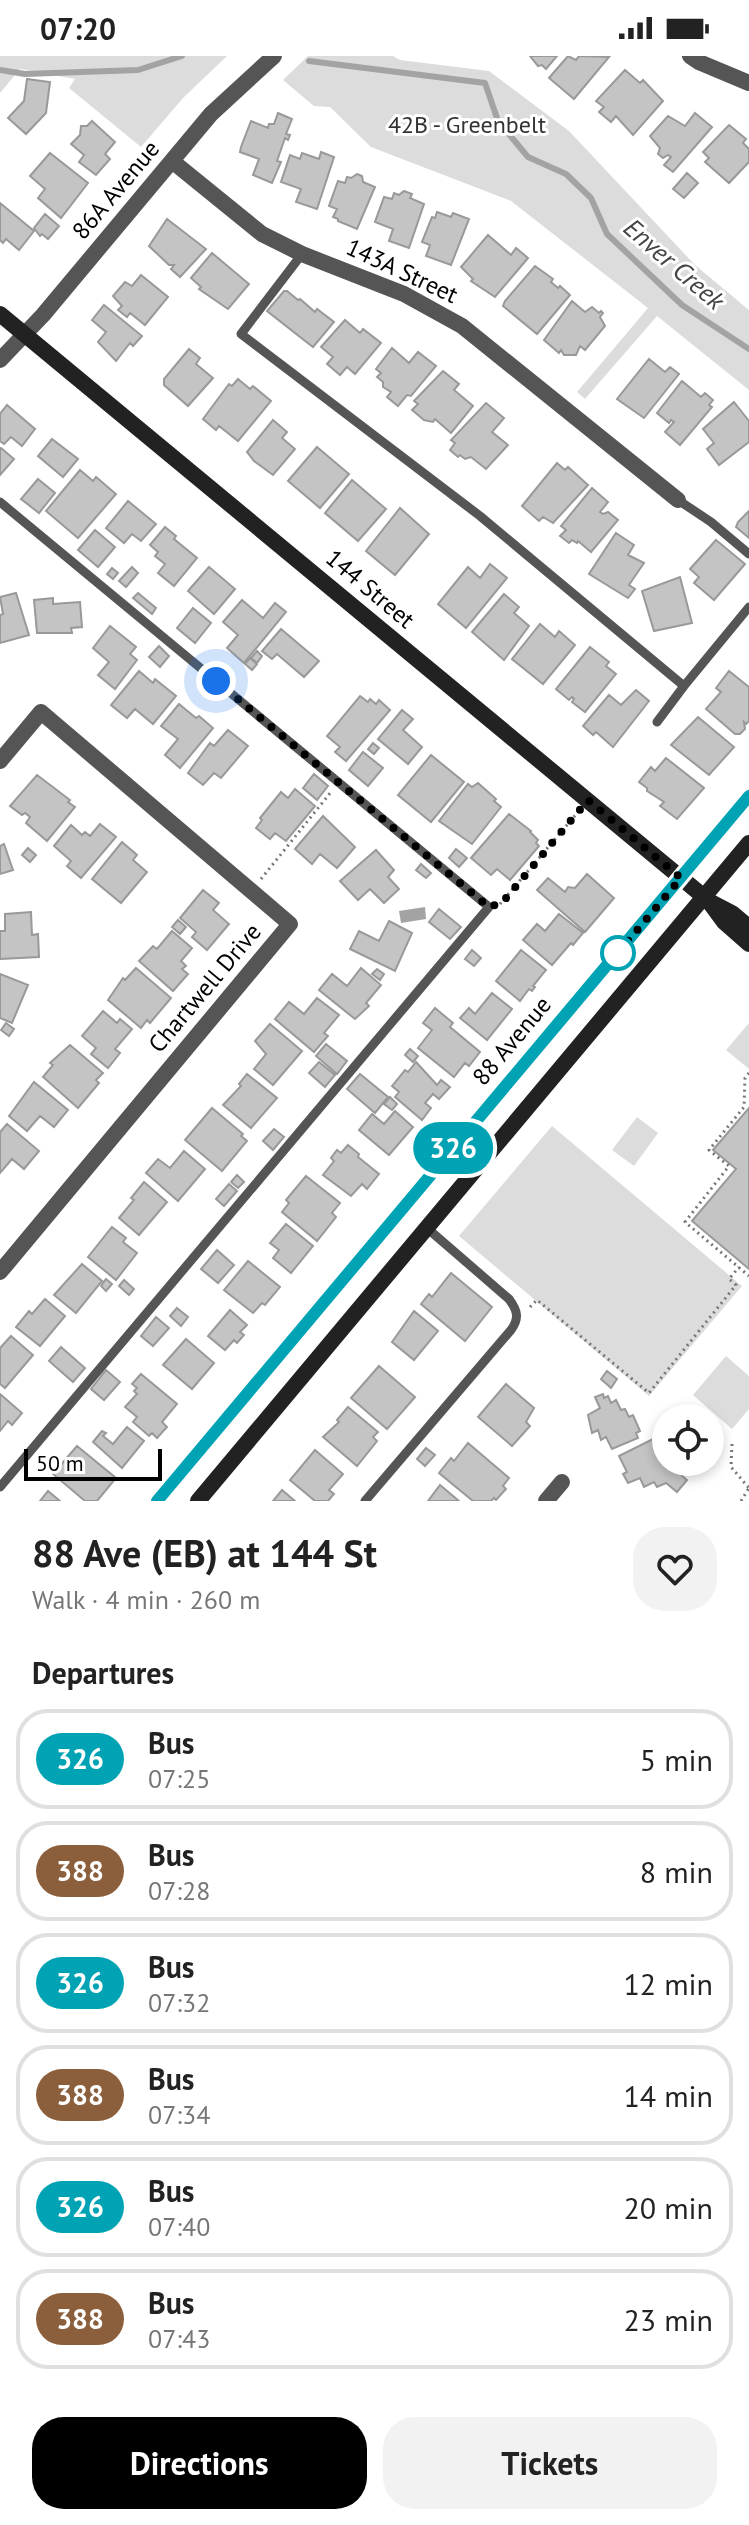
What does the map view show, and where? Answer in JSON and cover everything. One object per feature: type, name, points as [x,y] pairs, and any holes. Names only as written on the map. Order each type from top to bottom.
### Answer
[{"type":"main road","name":"144 Street","points":[[0,314],[706,899],[732,913],[749,927]]},
{"type":"main road","name":"88 Avenue","points":[[157,1501],[749,796]]},
{"type":"main road","points":[[198,1501],[706,899],[749,843]]},
{"type":"main road","name":"144 Street","points":[[706,899],[724,922],[749,944]]},
{"type":"street","name":"86A Avenue","points":[[0,360],[226,99],[274,56]]},
{"type":"street","points":[[690,56],[749,83]]},
{"type":"street","name":"143A Street","points":[[172,161],[247,223],[302,254],[404,294],[462,326],[678,500]]},
{"type":"street","name":"Chartwell Drive","points":[[0,761],[41,712],[290,924],[0,1272]]},
{"type":"street","points":[[546,1501],[562,1482]]},
{"type":"lane","points":[[302,254],[241,334],[480,516],[684,686]]},
{"type":"lane","points":[[678,500],[711,522],[749,554]]},
{"type":"lane","points":[[0,502],[489,907],[0,1487]]},
{"type":"lane","points":[[657,722],[749,607]]},
{"type":"lane","points":[[365,1501],[511,1330],[517,1317],[516,1308],[509,1299],[428,1229]]},
{"type":"path","points":[[251,891],[339,783]]},
{"type":"path","points":[[489,907],[502,903],[588,800]]},
{"type":"path","points":[[749,1073],[745,1078],[744,1107],[709,1150],[729,1166],[685,1222],[749,1276]]},
{"type":"path","points":[[528,1310],[537,1300],[649,1393],[736,1285],[729,1279],[739,1267]]},
{"type":"path","points":[[732,1444],[731,1467],[749,1488],[741,1501]]},
{"type":"green space","points":[[0,56],[227,56],[183,98],[141,147],[69,88],[75,79],[20,69],[0,93]]},
{"type":"green space","name":"42B - Greenbelt","points":[[308,56],[393,56],[400,60],[489,71],[569,131],[695,265],[749,310],[749,390],[657,316],[585,399],[577,392],[648,308],[511,201],[371,147],[330,107],[314,106],[283,80]]},
{"type":"green space","points":[[749,1023],[749,1069],[726,1050]]},
{"type":"green space","points":[[637,1117],[658,1133],[634,1166],[612,1150]]},
{"type":"green space","points":[[552,1126],[742,1286],[649,1396],[459,1236]]},
{"type":"green space","points":[[726,1356],[749,1376],[749,1409],[732,1429],[724,1422],[724,1404],[703,1404],[693,1395]]},
{"type":"shaded area","points":[[425,907],[426,919],[401,923],[399,911]]},
{"type":"building","points":[[530,56],[557,56],[546,69],[538,66]]},
{"type":"building","points":[[568,56],[576,60],[579,56],[609,57],[574,99],[549,78]]},
{"type":"building","points":[[625,70],[640,83],[643,80],[663,101],[633,135],[616,116],[611,122],[599,112],[604,107],[596,101]]},
{"type":"building","points":[[27,79],[50,82],[46,113],[26,134],[8,118],[24,101]]},
{"type":"building","points":[[278,113],[292,119],[286,134],[290,135],[288,140],[285,138],[277,161],[281,162],[272,183],[253,175],[259,159],[240,152],[251,121],[268,128],[269,124],[274,124]]},
{"type":"building","points":[[695,113],[712,127],[673,172],[664,165],[671,157],[663,158],[658,154],[660,148],[650,136],[668,116],[685,126]]},
{"type":"building","points":[[92,121],[115,142],[105,154],[110,159],[96,175],[79,162],[84,155],[71,144],[80,135],[81,126],[87,126]]},
{"type":"building","points":[[729,125],[746,139],[743,143],[749,149],[749,162],[729,183],[705,162],[709,158],[703,152]]},
{"type":"building","points":[[321,152],[334,157],[317,209],[296,202],[301,189],[281,182],[290,155],[300,159],[302,153],[319,159]]},
{"type":"building","points":[[50,153],[88,183],[61,218],[38,198],[45,189],[30,176]]},
{"type":"building","points":[[687,173],[698,183],[684,198],[673,189]]},
{"type":"building","points":[[362,176],[363,182],[375,187],[357,229],[333,217],[337,209],[329,206],[338,181],[345,183],[347,177]]},
{"type":"building","points":[[404,191],[412,194],[410,198],[424,204],[409,248],[389,241],[393,229],[375,222],[384,197],[392,199],[394,193],[399,195]]},
{"type":"building","points":[[0,203],[34,231],[19,250],[6,239],[3,243],[0,240]]},
{"type":"building","points":[[437,212],[451,217],[453,213],[469,219],[451,265],[426,256],[430,245],[422,242]]},
{"type":"building","points":[[45,214],[59,226],[48,239],[42,234],[40,236],[34,228]]},
{"type":"building","points":[[167,219],[206,249],[180,277],[171,269],[174,265],[169,265],[149,246]]},
{"type":"building","points":[[488,235],[511,255],[516,248],[528,258],[495,297],[471,281],[473,279],[461,267]]},
{"type":"building","points":[[212,253],[249,284],[228,309],[199,289],[201,287],[191,278]]},
{"type":"building","points":[[535,266],[570,295],[537,334],[503,306]]},
{"type":"building","points":[[141,275],[168,297],[145,325],[130,313],[127,317],[118,310],[122,306],[113,296],[125,282],[132,286]]},
{"type":"building","points":[[284,291],[334,322],[313,347],[267,311]]},
{"type":"building","points":[[572,301],[585,312],[592,307],[599,313],[601,311],[600,317],[605,326],[585,350],[580,346],[576,355],[564,355],[544,340]]},
{"type":"building","points":[[104,305],[142,336],[133,346],[130,343],[116,361],[98,342],[106,332],[92,320]]},
{"type":"building","points":[[345,320],[360,333],[363,329],[381,343],[355,374],[347,367],[340,375],[327,364],[333,357],[321,347]]},
{"type":"building","points":[[392,348],[409,363],[418,352],[436,366],[411,396],[407,395],[398,406],[387,397],[391,392],[383,387],[383,382],[377,377],[381,373],[376,369]]},
{"type":"building","points":[[189,349],[200,358],[196,364],[213,378],[188,406],[164,385],[164,379]]},
{"type":"building","points":[[649,359],[665,372],[670,367],[679,374],[644,418],[617,399]]},
{"type":"building","points":[[443,371],[459,384],[454,390],[473,406],[451,433],[435,419],[433,422],[424,420],[412,410],[418,404],[414,401]]},
{"type":"building","points":[[238,379],[250,389],[253,386],[271,401],[238,441],[219,426],[216,430],[203,419],[229,384],[232,386]]},
{"type":"building","points":[[682,381],[701,397],[705,393],[713,400],[709,405],[712,407],[680,445],[665,432],[674,422],[671,420],[669,423],[657,413]]},
{"type":"building","points":[[734,402],[749,421],[749,442],[719,465],[707,449],[714,443],[703,429]]},
{"type":"building","points":[[486,403],[504,418],[492,432],[508,445],[486,469],[471,457],[458,457],[450,450],[455,443],[451,440]]},
{"type":"building","points":[[7,405],[35,429],[22,446],[11,437],[4,444],[0,441],[0,414]]},
{"type":"building","points":[[273,420],[287,432],[282,438],[295,449],[273,475],[247,452]]},
{"type":"building","points":[[52,439],[78,459],[63,477],[38,456]]},
{"type":"building","points":[[317,447],[349,474],[320,508],[288,481]]},
{"type":"building","points":[[0,449],[14,459],[0,475]]},
{"type":"building","points":[[557,463],[565,470],[568,467],[588,485],[553,523],[543,517],[539,521],[522,506]]},
{"type":"building","points":[[80,470],[93,481],[96,477],[116,494],[78,538],[46,511]]},
{"type":"building","points":[[38,479],[55,493],[39,513],[21,499]]},
{"type":"building","points":[[352,480],[386,509],[358,541],[325,513]]},
{"type":"building","points":[[592,488],[608,502],[600,512],[608,512],[618,520],[591,552],[578,541],[569,543],[560,536],[566,530],[561,526]]},
{"type":"building","points":[[128,501],[156,524],[141,541],[132,534],[124,543],[106,528]]},
{"type":"building","points":[[400,508],[429,534],[395,575],[366,551]]},
{"type":"building","points":[[749,511],[749,538],[736,527]]},
{"type":"building","points":[[165,527],[197,558],[174,586],[158,573],[165,564],[155,556],[158,552],[150,545]]},
{"type":"building","points":[[95,530],[115,547],[98,567],[78,550]]},
{"type":"building","points":[[616,533],[634,545],[628,555],[644,563],[629,585],[635,589],[628,598],[589,574]]},
{"type":"building","points":[[716,540],[745,564],[714,600],[694,583],[699,577],[690,569]]},
{"type":"building","points":[[490,564],[507,578],[466,628],[438,604],[468,567],[480,578]]},
{"type":"building","points":[[132,567],[138,573],[126,587],[119,581]]},
{"type":"building","points":[[209,567],[235,589],[214,614],[188,591]]},
{"type":"building","points":[[112,568],[118,573],[113,579],[107,574]]},
{"type":"building","points":[[680,577],[692,623],[654,631],[642,591]]},
{"type":"building","points":[[16,593],[29,635],[0,643],[0,615],[3,614],[0,597]]},
{"type":"building","points":[[138,593],[156,608],[152,614],[133,598]]},
{"type":"building","points":[[504,594],[519,607],[514,613],[529,626],[504,660],[472,632]]},
{"type":"building","points":[[53,598],[53,604],[80,602],[82,627],[71,628],[72,633],[37,633],[34,600]]},
{"type":"building","points":[[242,600],[263,618],[275,603],[286,612],[244,663],[227,648],[238,635],[223,622]]},
{"type":"building","points":[[193,608],[211,623],[195,643],[177,628]]},
{"type":"building","points":[[540,624],[555,637],[559,631],[575,645],[543,684],[512,659]]},
{"type":"building","points":[[110,626],[136,647],[130,654],[137,660],[115,689],[98,675],[109,662],[93,648]]},
{"type":"building","points":[[281,629],[319,661],[304,677],[277,654],[272,659],[262,651]]},
{"type":"building","points":[[159,646],[169,656],[160,667],[149,657]]},
{"type":"building","points":[[590,647],[609,662],[606,666],[616,674],[585,712],[572,702],[572,697],[569,700],[556,689]]},
{"type":"building","points":[[257,651],[262,656],[257,663],[251,658]]},
{"type":"building","points":[[250,658],[257,664],[252,670],[245,664]]},
{"type":"building","points":[[139,671],[176,696],[153,724],[135,709],[127,718],[111,705]]},
{"type":"building","points":[[729,671],[749,687],[749,721],[744,722],[745,729],[740,734],[735,734],[706,709],[721,692],[716,688]]},
{"type":"building","points":[[636,690],[649,701],[613,747],[596,732],[593,735],[583,726],[609,695],[621,705]]},
{"type":"building","points":[[360,696],[376,704],[379,700],[390,710],[346,761],[335,752],[340,747],[327,736]]},
{"type":"building","points":[[179,704],[213,728],[180,768],[165,755],[178,739],[161,726]]},
{"type":"building","points":[[402,710],[413,719],[403,730],[422,747],[408,764],[378,739]]},
{"type":"building","points":[[698,717],[734,747],[709,775],[671,745]]},
{"type":"building","points":[[228,730],[248,746],[221,778],[214,773],[203,785],[188,773],[210,743],[214,746]]},
{"type":"building","points":[[373,743],[379,748],[374,754],[368,749]]},
{"type":"building","points":[[363,752],[383,768],[368,786],[349,770]]},
{"type":"building","points":[[431,755],[464,782],[431,822],[398,795]]},
{"type":"building","points":[[666,758],[704,788],[677,819],[660,806],[664,802],[639,782],[651,767],[655,771]]},
{"type":"building","points":[[314,774],[328,786],[317,800],[303,788]]},
{"type":"building","points":[[37,775],[75,807],[47,841],[26,823],[30,817],[10,806]]},
{"type":"building","points":[[478,783],[501,807],[472,844],[439,821],[468,784],[472,787]]},
{"type":"building","points":[[295,789],[315,806],[286,841],[275,833],[270,839],[256,828],[262,820],[260,818],[281,792],[288,798]]},
{"type":"building","points":[[509,814],[531,831],[539,846],[510,880],[497,869],[491,875],[471,858]]},
{"type":"building","points":[[323,816],[355,847],[337,868],[320,854],[312,864],[295,849]]},
{"type":"building","points":[[100,824],[116,837],[81,878],[67,866],[71,861],[54,846],[71,825],[82,835],[85,832],[90,836]]},
{"type":"building","points":[[122,842],[137,855],[133,860],[147,872],[121,903],[92,879]]},
{"type":"building","points":[[4,844],[13,870],[0,874],[0,846]]},
{"type":"building","points":[[28,848],[36,855],[30,862],[22,855]]},
{"type":"building","points":[[456,849],[467,858],[459,867],[449,858]]},
{"type":"building","points":[[376,850],[394,870],[388,877],[399,889],[384,903],[370,889],[358,900],[340,881]]},
{"type":"building","points":[[421,864],[431,873],[426,878],[416,870]]},
{"type":"building","points":[[587,874],[614,898],[585,932],[537,890],[548,878],[565,892],[568,887],[575,888]]},
{"type":"building","points":[[203,890],[219,903],[213,910],[229,924],[207,950],[192,937],[196,932],[180,918]]},
{"type":"building","points":[[439,909],[461,927],[450,939],[429,922]]},
{"type":"building","points":[[31,912],[32,935],[38,934],[39,957],[0,959],[0,931],[5,931],[5,914]]},
{"type":"building","points":[[559,914],[583,933],[552,965],[523,940],[537,924],[545,931]]},
{"type":"building","points":[[178,920],[186,927],[180,934],[172,927]]},
{"type":"building","points":[[389,921],[412,933],[395,971],[350,949],[359,931],[379,941]]},
{"type":"building","points":[[172,931],[192,948],[181,961],[186,966],[182,969],[188,974],[173,991],[139,961],[153,946],[157,949]]},
{"type":"building","points":[[472,950],[481,958],[474,966],[465,959]]},
{"type":"building","points":[[521,950],[546,970],[532,991],[529,989],[520,1001],[496,981]]},
{"type":"building","points":[[136,968],[171,998],[150,1023],[147,1020],[141,1028],[108,1000],[123,978],[125,980]]},
{"type":"building","points":[[361,968],[381,985],[366,1003],[369,1006],[355,1019],[319,990],[332,974],[347,986]]},
{"type":"building","points":[[377,969],[384,974],[380,980],[372,974]]},
{"type":"building","points":[[0,974],[28,985],[12,1023],[0,1018]]},
{"type":"building","points":[[492,993],[512,1009],[487,1040],[460,1018],[469,1008],[475,1014]]},
{"type":"building","points":[[317,998],[339,1015],[324,1033],[328,1036],[314,1052],[275,1019],[289,1002],[304,1014]]},
{"type":"building","points":[[435,1008],[453,1023],[450,1027],[480,1052],[469,1066],[465,1063],[454,1077],[418,1048],[432,1030],[423,1023]]},
{"type":"building","points":[[103,1011],[117,1023],[120,1019],[132,1029],[115,1049],[120,1053],[108,1068],[91,1054],[96,1048],[82,1036]]},
{"type":"building","points":[[6,1023],[14,1029],[9,1036],[1,1030]]},
{"type":"building","points":[[270,1024],[302,1051],[273,1085],[254,1069],[266,1054],[255,1041]]},
{"type":"building","points":[[326,1044],[347,1061],[337,1074],[316,1056]]},
{"type":"building","points":[[70,1045],[103,1073],[96,1080],[99,1083],[78,1108],[43,1077],[53,1065],[50,1063]]},
{"type":"building","points":[[410,1049],[418,1056],[413,1062],[405,1055]]},
{"type":"building","points":[[319,1062],[335,1075],[325,1087],[309,1073]]},
{"type":"building","points":[[416,1062],[437,1085],[441,1080],[450,1087],[439,1099],[433,1094],[425,1103],[431,1108],[422,1120],[395,1097],[399,1092],[392,1086]]},
{"type":"building","points":[[247,1074],[277,1098],[251,1128],[223,1105],[241,1086],[239,1084]]},
{"type":"building","points":[[360,1074],[388,1097],[375,1113],[347,1089]]},
{"type":"building","points":[[34,1082],[68,1110],[54,1127],[40,1116],[27,1131],[9,1116]]},
{"type":"building","points":[[390,1097],[397,1104],[392,1110],[384,1104]]},
{"type":"building","points":[[212,1108],[247,1141],[222,1171],[185,1140]]},
{"type":"building","points":[[749,1108],[749,1269],[692,1221],[736,1169],[713,1150]]},
{"type":"building","points":[[395,1111],[413,1127],[389,1155],[359,1130],[372,1114],[384,1124]]},
{"type":"building","points":[[7,1124],[39,1151],[24,1169],[12,1159],[0,1173],[0,1132]]},
{"type":"building","points":[[274,1129],[284,1137],[273,1150],[263,1141]]},
{"type":"building","points":[[348,1145],[379,1174],[367,1189],[362,1184],[351,1196],[323,1175],[334,1161],[331,1158],[337,1150],[341,1153]]},
{"type":"building","points":[[184,1151],[205,1169],[178,1201],[146,1173],[158,1159],[170,1168]]},
{"type":"building","points":[[237,1175],[244,1182],[238,1188],[231,1182]]},
{"type":"building","points":[[306,1176],[340,1203],[332,1213],[336,1217],[317,1241],[282,1212],[289,1203],[286,1200]]},
{"type":"building","points":[[144,1182],[167,1202],[139,1235],[119,1218]]},
{"type":"building","points":[[229,1184],[237,1191],[224,1206],[216,1199]]},
{"type":"building","points":[[286,1224],[313,1246],[291,1273],[273,1258],[279,1250],[270,1243]]},
{"type":"building","points":[[112,1227],[126,1238],[123,1242],[137,1253],[116,1280],[88,1257]]},
{"type":"building","points":[[217,1250],[234,1265],[218,1283],[201,1269]]},
{"type":"building","points":[[248,1261],[280,1287],[265,1305],[262,1303],[253,1313],[224,1290]]},
{"type":"building","points":[[82,1264],[102,1281],[76,1313],[54,1295]]},
{"type":"building","points":[[451,1273],[492,1307],[465,1341],[421,1304],[429,1294],[432,1297]]},
{"type":"building","points":[[106,1279],[112,1284],[106,1291],[101,1286]]},
{"type":"building","points":[[124,1280],[134,1289],[129,1295],[119,1286]]},
{"type":"building","points":[[45,1299],[65,1316],[40,1346],[16,1327],[29,1311],[32,1314]]},
{"type":"building","points":[[177,1308],[188,1317],[181,1326],[170,1316]]},
{"type":"building","points":[[230,1310],[247,1325],[240,1332],[244,1335],[237,1343],[234,1340],[225,1350],[208,1336]]},
{"type":"building","points":[[414,1311],[438,1331],[414,1360],[392,1342]]},
{"type":"building","points":[[156,1317],[169,1328],[153,1346],[141,1336]]},
{"type":"building","points":[[11,1336],[33,1355],[5,1388],[0,1384],[0,1348]]},
{"type":"building","points":[[186,1339],[214,1363],[192,1389],[163,1365]]},
{"type":"building","points":[[61,1347],[85,1368],[73,1382],[49,1361]]},
{"type":"building","points":[[379,1366],[415,1397],[387,1429],[351,1398]]},
{"type":"building","points":[[106,1370],[120,1382],[104,1400],[91,1389]]},
{"type":"building","points":[[607,1371],[617,1379],[611,1388],[601,1379]]},
{"type":"building","points":[[141,1374],[177,1404],[162,1422],[167,1427],[157,1438],[152,1433],[149,1436],[133,1422],[137,1417],[125,1407],[137,1394],[134,1391],[137,1388],[132,1384]]},
{"type":"building","points":[[506,1384],[534,1408],[526,1422],[530,1426],[512,1446],[478,1417]]},
{"type":"building","points":[[0,1394],[22,1413],[12,1425],[8,1421],[0,1431]]},
{"type":"building","points":[[603,1394],[604,1398],[608,1396],[611,1403],[616,1400],[629,1417],[633,1415],[640,1431],[636,1433],[638,1438],[612,1449],[606,1437],[601,1440],[598,1430],[592,1433],[588,1415],[600,1408],[595,1397]]},
{"type":"building","points":[[348,1407],[378,1432],[373,1437],[377,1441],[357,1466],[323,1437],[339,1422],[337,1420]]},
{"type":"building","points":[[127,1427],[144,1441],[122,1468],[93,1442],[102,1431],[106,1433],[103,1436],[113,1444]]},
{"type":"building","points":[[652,1440],[652,1476],[682,1476],[687,1480],[677,1492],[666,1483],[657,1487],[654,1482],[644,1487],[640,1478],[628,1483],[623,1474],[627,1472],[619,1456]]},
{"type":"building","points":[[468,1443],[509,1478],[503,1486],[506,1489],[496,1500],[473,1501],[439,1473],[451,1458],[454,1461]]},
{"type":"building","points":[[77,1446],[116,1478],[97,1501],[85,1501],[53,1474]]},
{"type":"building","points":[[426,1448],[435,1455],[425,1466],[417,1459]]},
{"type":"building","points":[[315,1450],[343,1474],[329,1490],[334,1494],[328,1501],[315,1501],[290,1480]]},
{"type":"building","points":[[440,1485],[459,1501],[428,1501]]},
{"type":"building","points":[[282,1490],[295,1501],[273,1501]]},
{"type":"building","points":[[48,1491],[60,1501],[40,1501]]},
{"type":"waterway","name":"Enver Creek","points":[[0,70],[25,74],[138,70],[182,56]]},
{"type":"waterway","name":"Enver Creek","points":[[309,61],[485,83],[498,121],[528,157],[566,174],[591,198],[607,234],[682,305],[749,349]]},
{"type":"bus line","name":"326","points":[[157,1501],[749,796]]},
{"type":"route","points":[[216,681],[489,907],[502,903],[588,800],[681,878],[618,953]]}]
